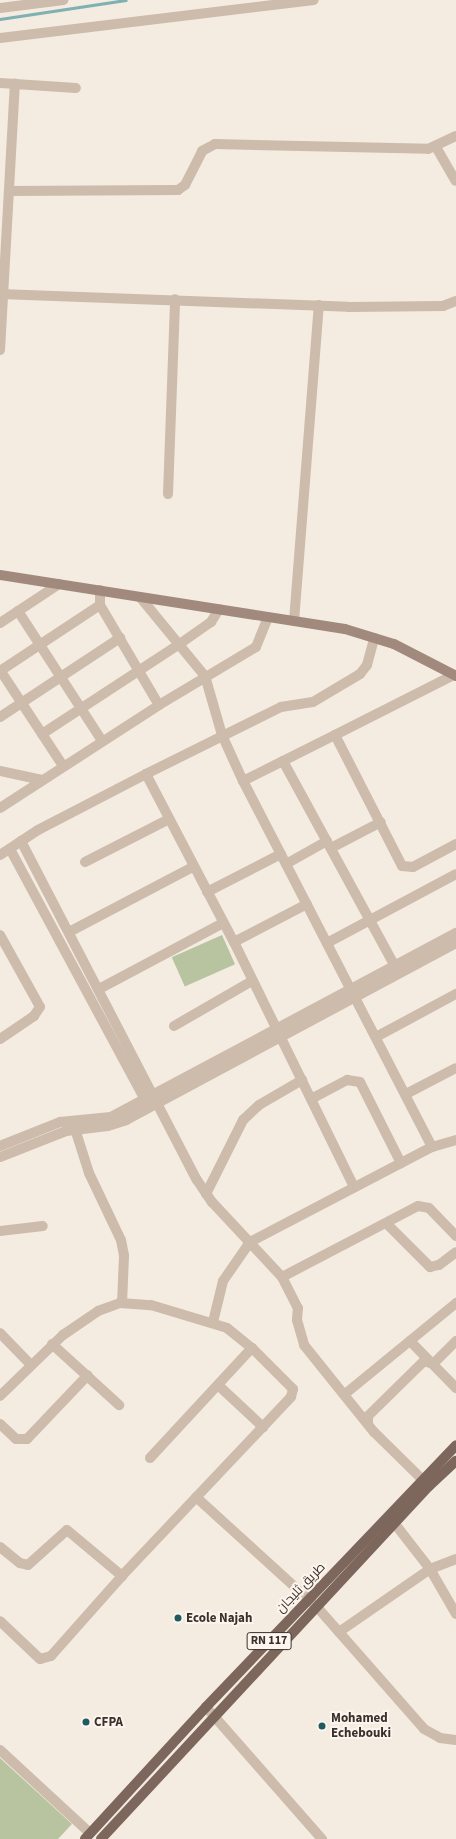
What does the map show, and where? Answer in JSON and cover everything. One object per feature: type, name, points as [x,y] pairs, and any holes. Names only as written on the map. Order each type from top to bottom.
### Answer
[{"type":"main road","points":[[0,575],[345,629],[394,644],[455,676]]},
{"type":"main road","name":"طريق ثليجان","points":[[101,1839],[214,1716],[395,1524],[425,1483],[456,1445]]},
{"type":"main road","name":"طريق ثليجان","points":[[88,1836],[206,1707],[309,1599],[425,1483],[456,1461]]},
{"type":"street","points":[[0,8],[62,0]]},
{"type":"street","points":[[0,38],[275,2],[314,0]]},
{"type":"street","points":[[0,83],[76,88]]},
{"type":"street","points":[[0,350],[14,83]]},
{"type":"street","points":[[9,191],[178,190],[185,184],[202,151],[215,144],[428,149],[436,147],[456,136]]},
{"type":"street","points":[[436,147],[456,181]]},
{"type":"street","points":[[2,294],[319,305],[443,306],[456,301]]},
{"type":"street","points":[[168,494],[175,299]]},
{"type":"street","points":[[294,621],[319,305]]},
{"type":"street","points":[[0,623],[59,584]]},
{"type":"street","points":[[100,590],[100,605],[159,705]]},
{"type":"street","points":[[140,597],[181,643],[205,676],[222,735],[243,781],[406,1094],[432,1147]]},
{"type":"street","points":[[63,766],[0,671],[100,605]]},
{"type":"street","points":[[42,734],[211,622],[218,609]]},
{"type":"street","points":[[18,611],[102,741]]},
{"type":"street","points":[[0,808],[5,800],[42,780],[205,676],[256,647],[268,617]]},
{"type":"street","points":[[0,717],[120,638]]},
{"type":"street","points":[[0,855],[22,841],[146,774],[281,706],[313,702],[360,674],[367,665],[374,638]]},
{"type":"street","points":[[243,781],[455,676]]},
{"type":"street","points":[[335,735],[402,866],[407,868],[456,844]]},
{"type":"street","points":[[283,761],[395,966]]},
{"type":"street","points":[[0,771],[42,780]]},
{"type":"street","points":[[146,774],[193,867],[234,942],[354,1187]]},
{"type":"street","points":[[85,862],[169,819]]},
{"type":"street","points":[[286,864],[380,822]]},
{"type":"street","points":[[22,841],[99,989],[153,1102]]},
{"type":"street","points":[[10,849],[206,1194],[282,1276],[298,1308],[297,1320],[304,1344],[368,1423],[425,1483]]},
{"type":"street","points":[[207,892],[281,854]]},
{"type":"street","points":[[69,932],[193,867]]},
{"type":"street","points":[[327,943],[456,874]]},
{"type":"street","points":[[234,942],[307,904]]},
{"type":"street","points":[[99,989],[223,923]]},
{"type":"street","points":[[353,992],[395,966],[456,933]]},
{"type":"street","points":[[0,936],[40,1007],[34,1016],[0,1039]]},
{"type":"street","points":[[0,1158],[75,1129],[115,1125],[278,1032],[353,992],[456,943]]},
{"type":"street","points":[[174,1026],[252,981]]},
{"type":"street","points":[[376,1037],[456,994]]},
{"type":"street","points":[[406,1094],[456,1068]]},
{"type":"street","points":[[206,1194],[243,1120],[259,1105],[302,1080]]},
{"type":"street","points":[[311,1099],[348,1080],[360,1082],[401,1163]]},
{"type":"street","points":[[0,1146],[60,1122],[111,1117],[153,1102]]},
{"type":"street","points":[[75,1129],[89,1173],[121,1240],[124,1256],[122,1303]]},
{"type":"street","points":[[213,1322],[223,1281],[250,1242],[432,1147],[456,1140]]},
{"type":"street","points":[[282,1276],[424,1206],[456,1236]]},
{"type":"street","points":[[387,1224],[430,1267],[439,1265],[456,1252]]},
{"type":"street","points":[[0,1231],[43,1226]]},
{"type":"street","points":[[0,1396],[30,1364],[52,1344],[98,1311],[122,1303],[151,1306],[213,1322],[238,1335],[293,1389],[291,1397],[122,1576],[51,1656],[44,1659],[0,1621]]},
{"type":"street","points":[[345,1394],[456,1303]]},
{"type":"street","points":[[0,1333],[30,1364]]},
{"type":"street","points":[[410,1341],[456,1388]]},
{"type":"street","points":[[433,1364],[456,1341]]},
{"type":"street","points":[[52,1344],[88,1375],[119,1405]]},
{"type":"street","points":[[150,1458],[252,1348]]},
{"type":"street","points":[[368,1423],[368,1416],[424,1361],[433,1364]]},
{"type":"street","points":[[0,1424],[16,1438],[27,1439],[88,1375]]},
{"type":"street","points":[[218,1385],[263,1427]]},
{"type":"street","points":[[196,1497],[317,1607],[424,1729],[437,1737],[450,1742],[456,1740]]},
{"type":"street","points":[[395,1524],[430,1569],[456,1614]]},
{"type":"street","points":[[0,1547],[20,1563],[28,1565],[67,1530],[122,1576]]},
{"type":"street","points":[[339,1632],[430,1569],[456,1559]]},
{"type":"street","points":[[206,1707],[322,1839]]},
{"type":"street","points":[[0,1750],[88,1836]]},
{"type":"green space","points":[[222,935],[235,964],[185,987],[172,957]]},
{"type":"green space","points":[[0,1758],[72,1824],[58,1839],[0,1839]]},
{"type":"waterway","points":[[0,19],[126,0]]},
{"type":"place","name":"Ecole Najah","points":[[178,1618]]},
{"type":"place","name":"CFPA","points":[[86,1722]]},
{"type":"place","name":"Mohamed Echebouki","points":[[322,1726]]}]
